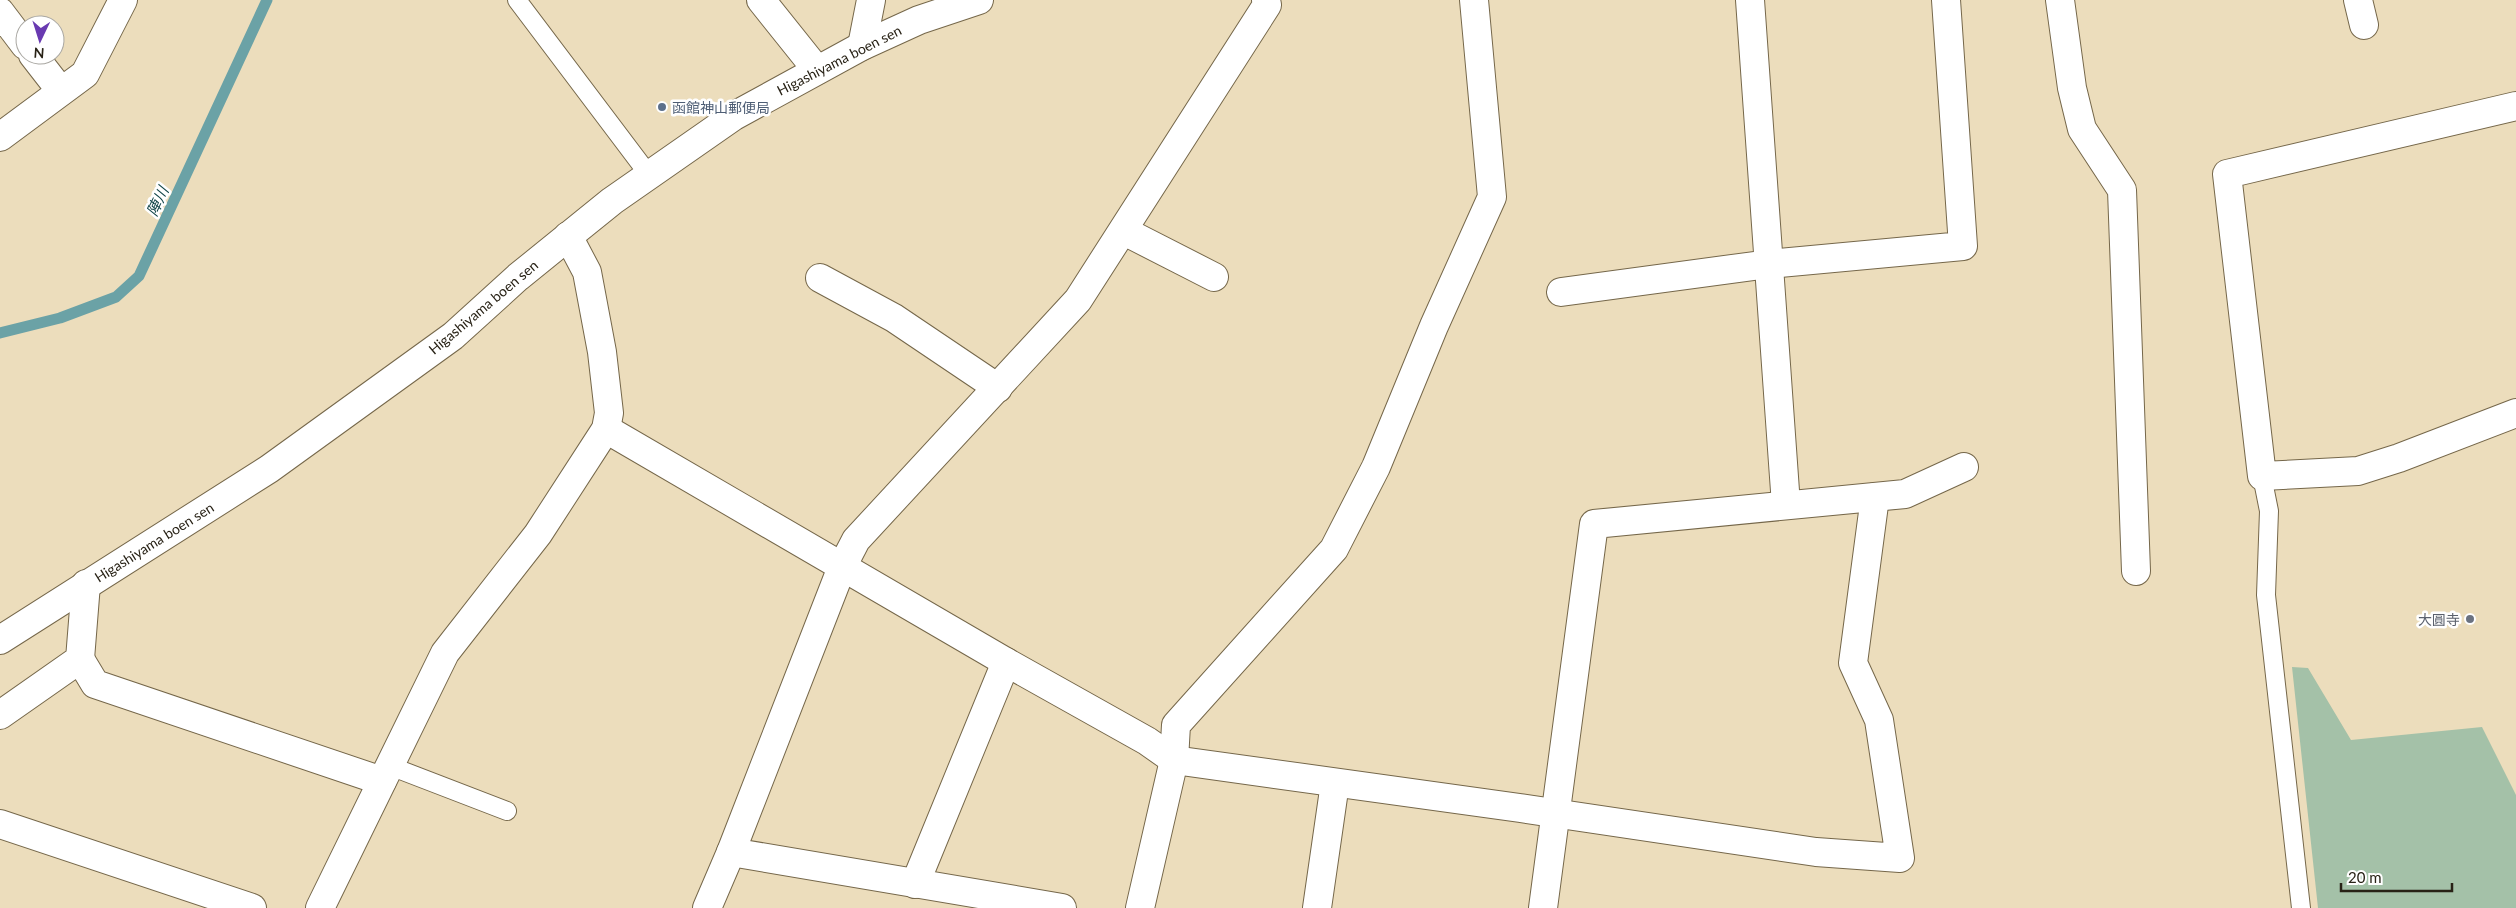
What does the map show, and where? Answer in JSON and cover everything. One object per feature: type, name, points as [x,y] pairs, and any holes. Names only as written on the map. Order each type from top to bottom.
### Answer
[{"type":"street","points":[[0,137],[85,74],[123,0]]},
{"type":"street","points":[[761,0],[817,70]]},
{"type":"street","points":[[862,46],[871,0]]},
{"type":"street","name":"Higashiyama boen sen","points":[[0,640],[269,470],[452,336],[568,236],[649,175],[734,116],[862,46],[919,20],[979,0]]},
{"type":"street","points":[[707,908],[731,852],[842,567],[856,540],[1078,300],[1124,231],[1267,5],[1266,0]]},
{"type":"street","points":[[1140,908],[1174,760],[1176,725],[1334,550],[1376,467],[1434,326],[1492,197],[1474,0]]},
{"type":"street","points":[[1750,0],[1786,505]]},
{"type":"street","points":[[1561,292],[1769,264],[1963,246],[1946,0]]},
{"type":"street","points":[[2060,0],[2072,88],[2082,129],[2122,190],[2136,571]]},
{"type":"street","points":[[0,12],[15,32]]},
{"type":"street","points":[[41,65],[61,91]]},
{"type":"street","points":[[2516,106],[2227,174],[2262,476],[2358,471],[2399,458],[2516,413]]},
{"type":"street","points":[[1124,231],[1214,277]]},
{"type":"street","points":[[320,908],[445,653],[538,534],[606,429],[609,413],[588,272],[568,236]]},
{"type":"street","points":[[820,278],[894,318],[998,388]]},
{"type":"street","points":[[606,429],[1006,662],[1147,741],[1174,760],[1816,852],[1900,858],[1879,720],[1853,664],[1875,497]]},
{"type":"street","points":[[1543,908],[1594,524],[1905,494],[1964,467]]},
{"type":"street","points":[[86,584],[80,659],[95,684],[386,773]]},
{"type":"street","points":[[0,715],[80,659]]},
{"type":"street","points":[[915,884],[1006,662]]},
{"type":"street","points":[[1318,908],[1335,783]]},
{"type":"street","points":[[0,824],[252,908]]},
{"type":"street","points":[[731,852],[1062,908]]},
{"type":"lane","points":[[517,0],[649,175]]},
{"type":"lane","points":[[2262,476],[2269,511],[2266,595],[2301,908]]},
{"type":"lane","points":[[386,773],[507,811]]},
{"type":"green space","points":[[2292,667],[2308,668],[2351,740],[2482,727],[2516,795],[2516,908],[2318,908]]},
{"type":"waterway","name":"陣川","points":[[0,333],[60,318],[116,297],[139,276],[267,0]]},
{"type":"place","name":"函館神山郵便局","points":[[662,107]]},
{"type":"place","name":"大圓寺","points":[[2470,619]]}]
